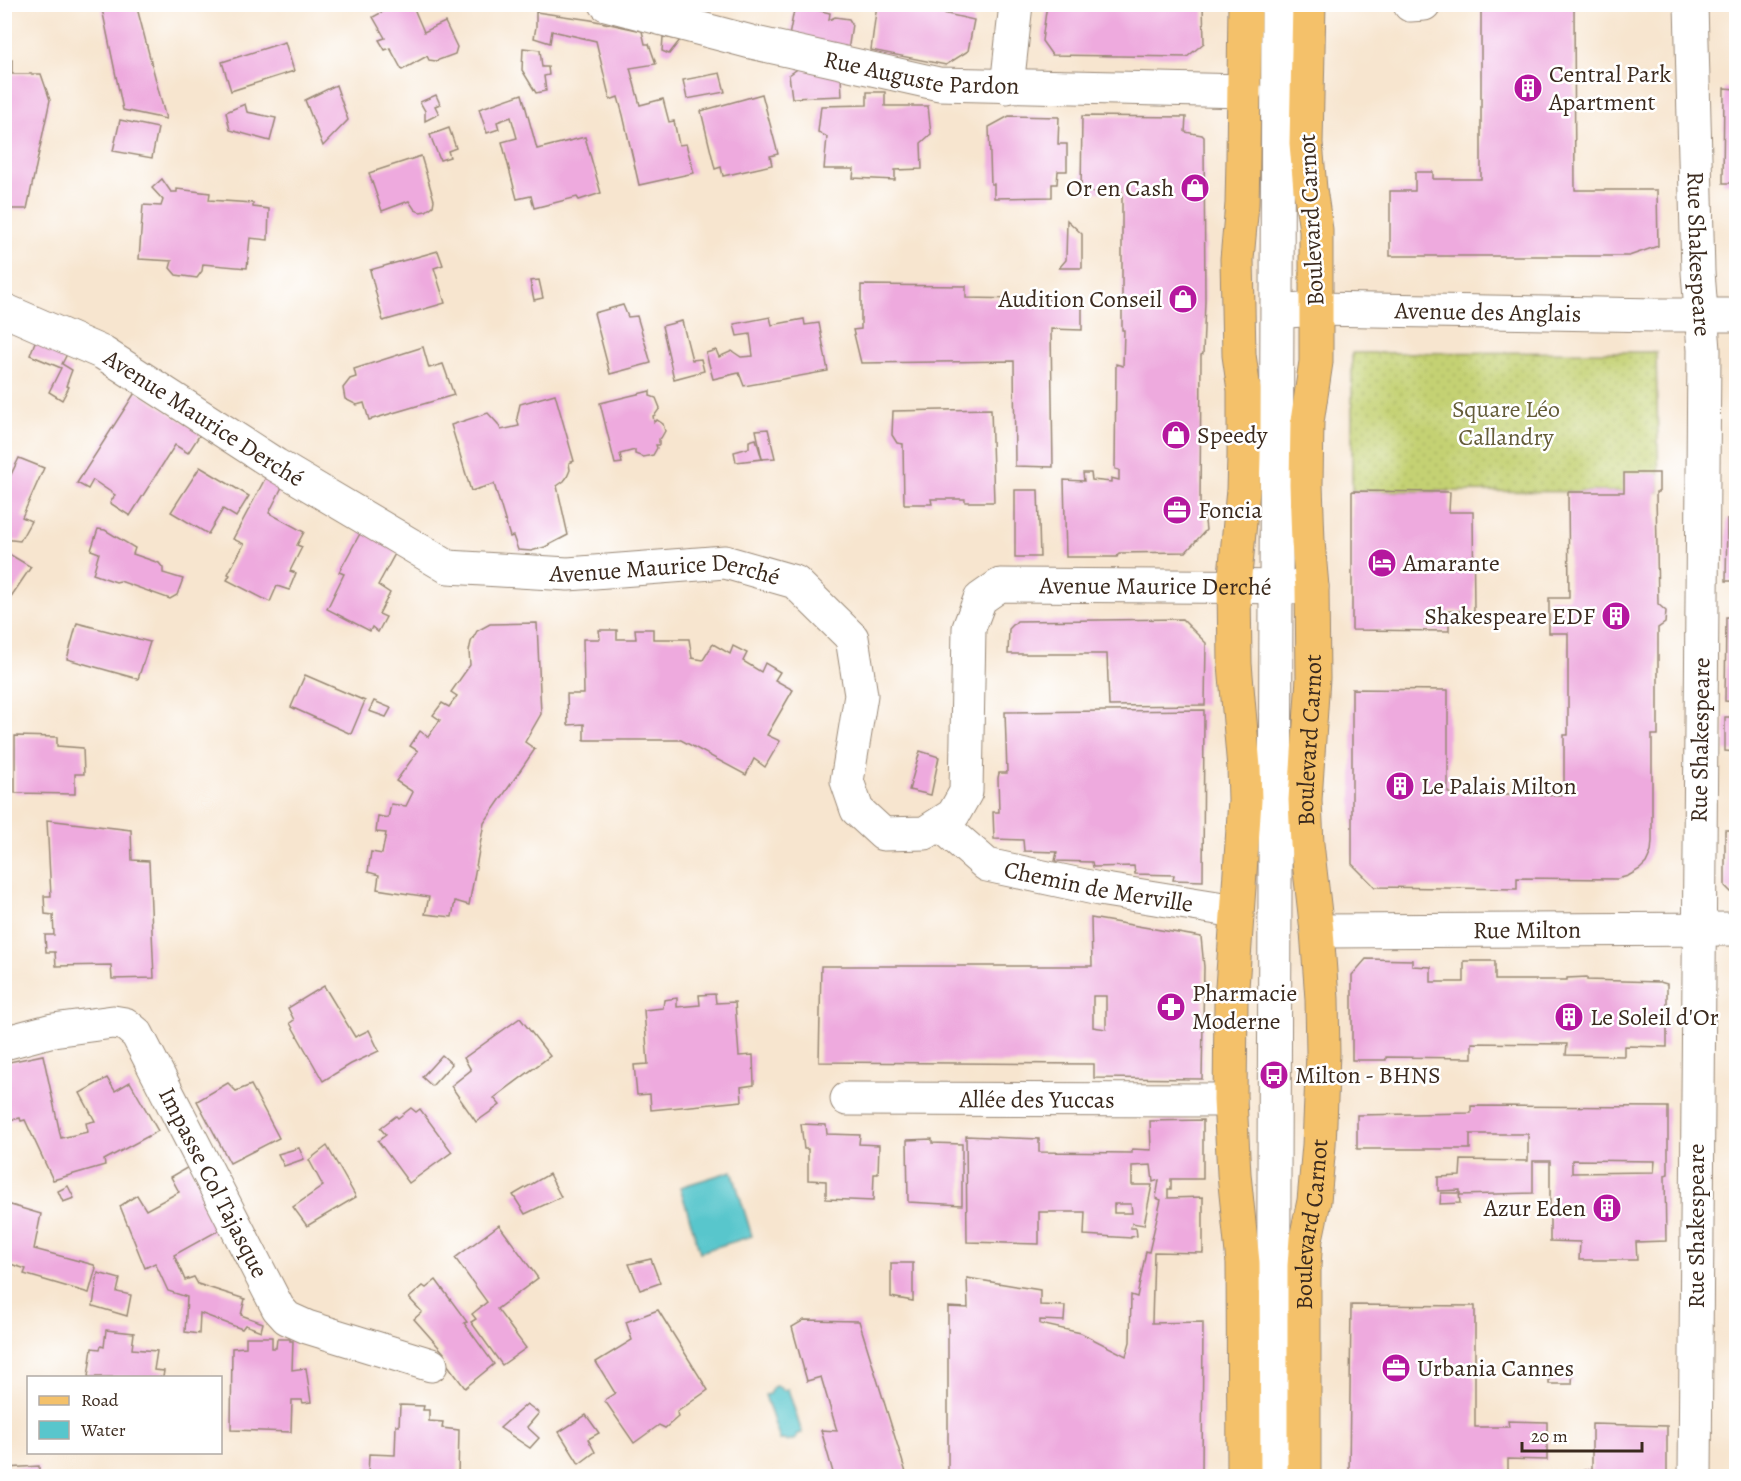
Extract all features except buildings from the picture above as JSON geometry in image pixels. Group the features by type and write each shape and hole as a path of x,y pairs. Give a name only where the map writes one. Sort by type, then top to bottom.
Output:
{"main road":[{"path":"1244,1476 1244,1263 1234,1174 1230,1100 1231,1002 1245,800 1235,664 1234,586 1244,456 1244,390 1239,355 1237,259 1242,204 1245,4"},
{"name":"Boulevard Carnot","path":"1304,1476 1304,1266 1306,1239 1314,1201 1322,1097 1322,999 1305,800 1313,678 1312,587 1308,542 1306,453 1307,422 1316,362 1316,230 1306,143 1309,4"}],"street":[{"name":"Rue Auguste Pardon","path":"606,4 751,42 939,84 1245,91"},
{"path":"1007,87 1016,4"},
{"path":"1273,1476 1278,4"},
{"path":"1410,5 1424,4"},
{"name":"Rue Shakespeare","path":"1691,4 1700,314 1704,350 1695,1476"},
{"name":"Avenue des Anglais","path":"1238,314 1316,309 1737,315"},
{"name":"Avenue Maurice Derché","path":"4,310 103,353 276,465 448,567 568,574 725,562 795,582 852,638 861,695 847,781 857,810 883,834 925,833 953,815 966,792 969,628 980,599 1000,585 1312,587"},
{"name":"Chemin de Merville","path":"940,824 987,865 1099,889 1236,911"},
{"name":"Rue Milton","path":"1317,931 1737,929"},
{"name":"Impasse Col Tajasque","path":"4,1043 53,1030 113,1022 125,1024 137,1034 278,1308 287,1317 307,1327 431,1365"},
{"name":"Allée des Yuccas","path":"847,1099 1230,1100"}],"green space":[{"name":"Square Léo Callandry","path":"1656,352 1659,492 1352,491 1352,353"}],"water":[{"path":"732,1171 752,1236 700,1252 680,1187"},
{"path":"776,1386 782,1390 788,1389 802,1433 797,1434 796,1439 787,1442 780,1440 765,1395"}],"place":[{"name":"Central Park Apartment","path":"1528,88"},
{"name":"Or en Cash","path":"1195,188"},
{"name":"Audition Conseil","path":"1183,299"},
{"name":"Speedy","path":"1176,435"},
{"name":"Foncia","path":"1177,510"},
{"name":"Amarante","path":"1382,563"},
{"name":"Shakespeare EDF","path":"1616,616"},
{"name":"Le Palais Milton","path":"1400,786"},
{"name":"Pharmacie Moderne","path":"1171,1007"},
{"name":"Le Soleil d'Or","path":"1569,1017"},
{"name":"Milton - BHNS","path":"1274,1075"},
{"name":"Azur Eden","path":"1607,1208"},
{"name":"Urbania Cannes","path":"1396,1368"}]}
